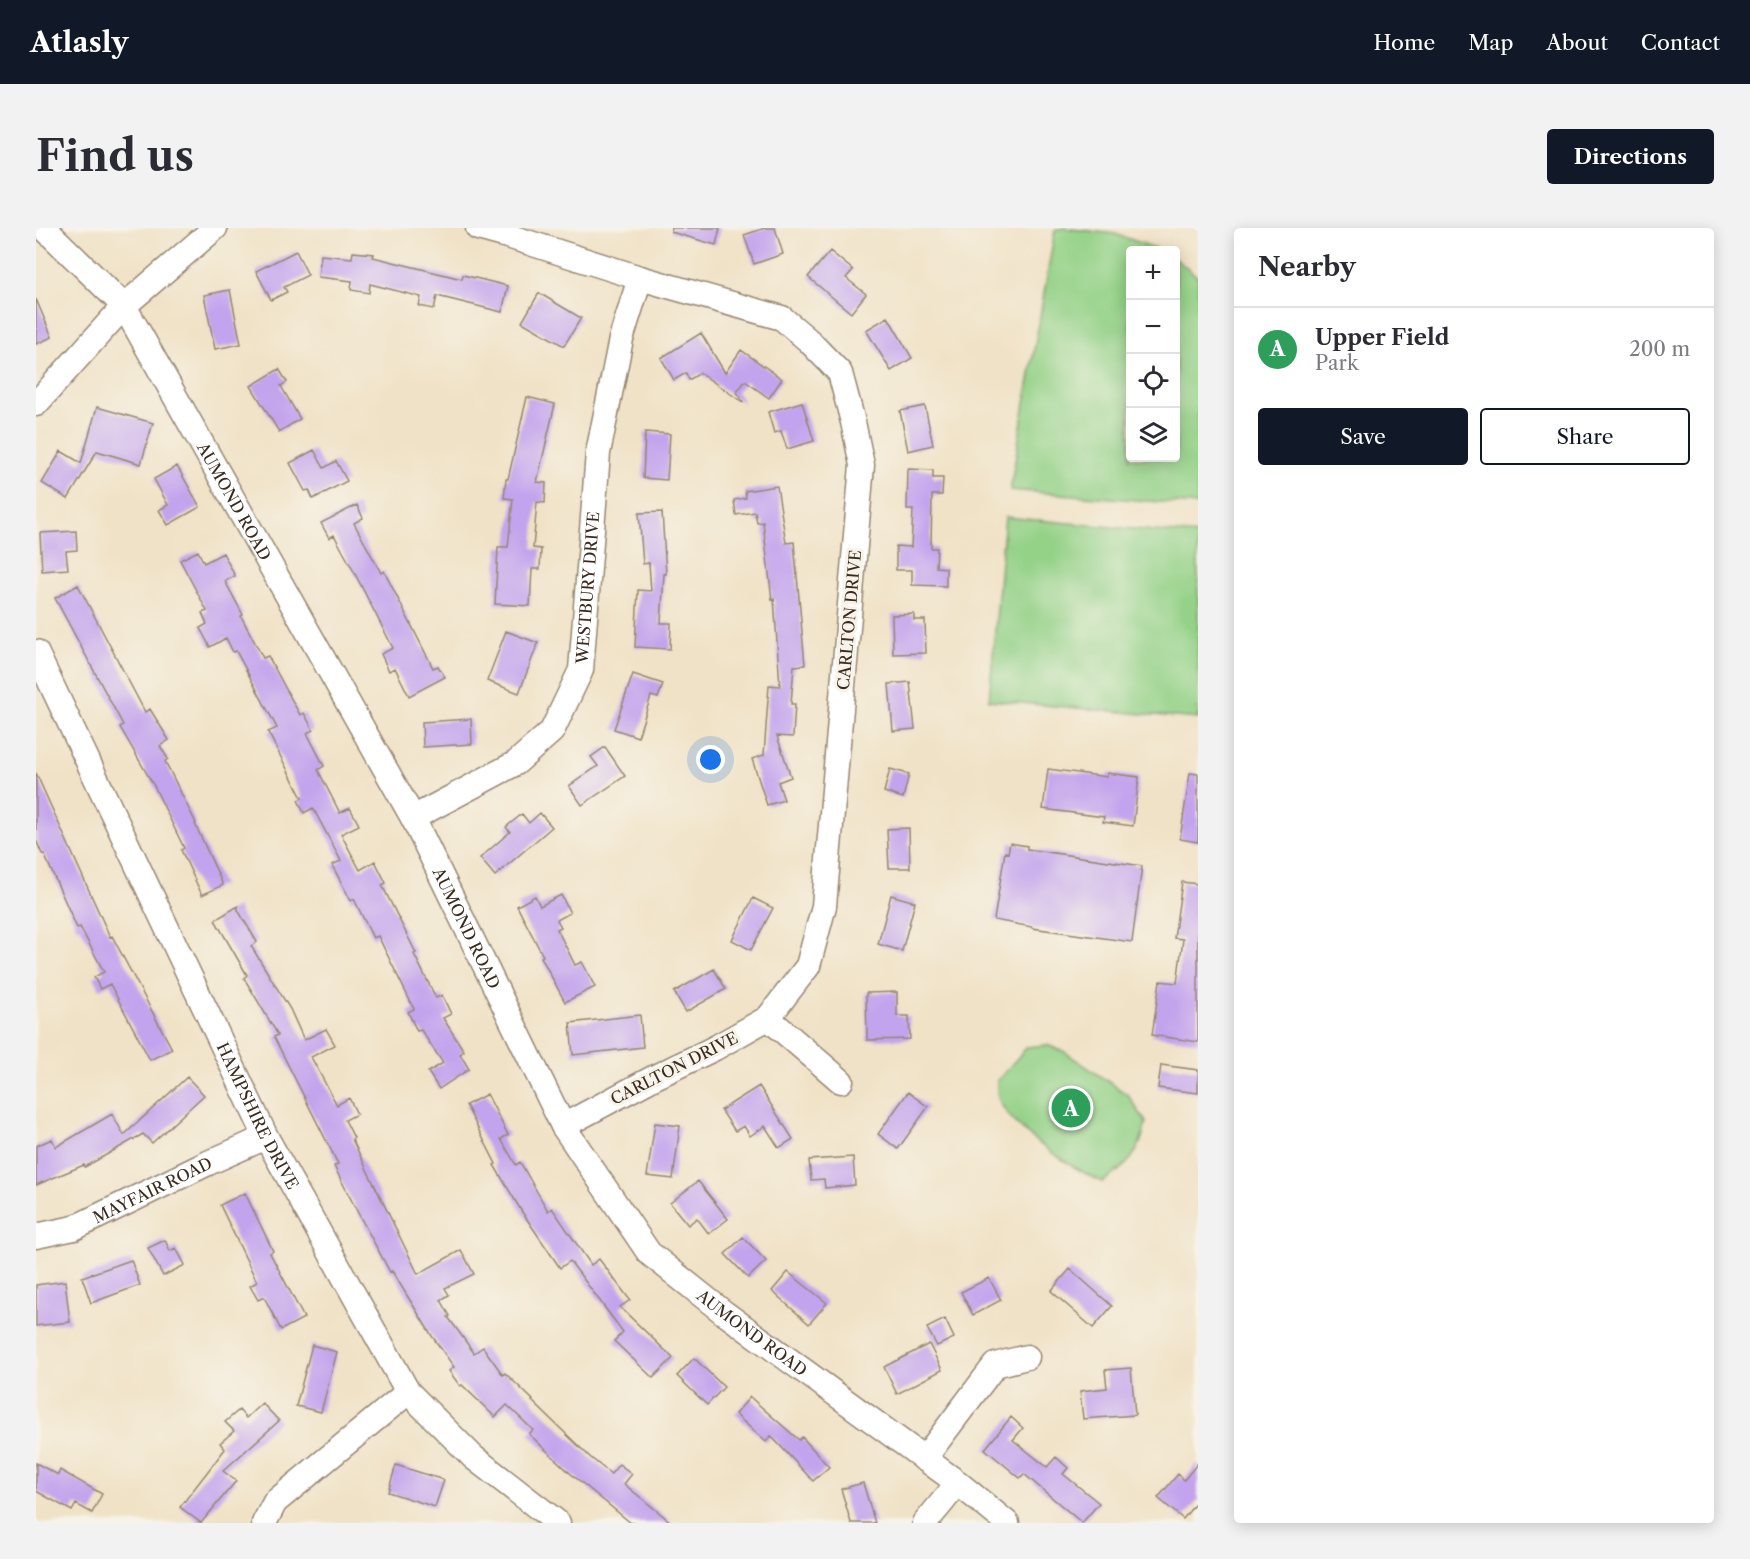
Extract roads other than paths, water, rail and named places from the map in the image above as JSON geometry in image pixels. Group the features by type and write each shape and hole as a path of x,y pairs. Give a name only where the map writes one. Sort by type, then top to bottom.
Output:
{"street":[{"name":"AUMOND ROAD","path":"44,228 124,306 413,818 563,1126 649,1253 723,1311 958,1483 1008,1523"},
{"path":"36,404 124,306 215,228"},
{"name":"CARLTON DRIVE","path":"478,228 640,278 782,318 808,340 840,373 862,465 824,906 808,966 768,1018 715,1048 563,1126"},
{"name":"WESTBURY DRIVE","path":"413,818 516,763 552,731 581,670 598,453 621,339 640,278"},
{"name":"HAMPSHIRE DRIVE","path":"36,652 266,1137 408,1392 473,1457 558,1523"},
{"path":"768,1018 842,1081"},
{"name":"MAYFAIR ROAD","path":"36,1236 74,1228 266,1137"},
{"path":"924,1459 995,1365 1027,1357"},
{"path":"264,1523 275,1502 408,1392"},
{"path":"925,1523 958,1483"}],"place":[{"name":"Upper Field","path":"1071,1108"}]}
